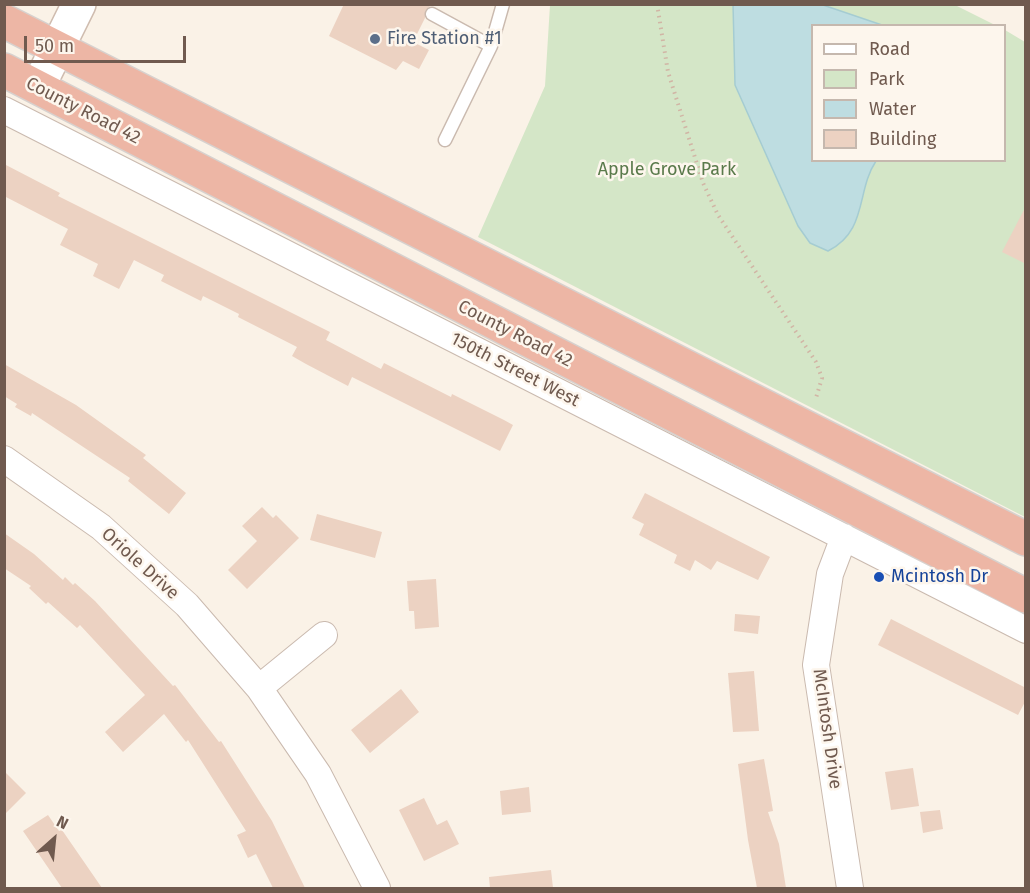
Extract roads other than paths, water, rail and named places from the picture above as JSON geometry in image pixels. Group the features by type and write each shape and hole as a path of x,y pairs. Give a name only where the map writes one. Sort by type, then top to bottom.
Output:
{"highway":[{"path":"4,21 1026,539"},
{"name":"County Road 42","path":"4,70 1026,597"}],"street":[{"path":"38,87 79,4"},
{"name":"150th Street West","path":"4,110 1026,630"},
{"name":"Oriole Drive","path":"4,459 101,528 187,605 259,688 318,774 377,888"},
{"name":"McIntosh Drive","path":"844,537 830,574 816,665 850,888"},
{"path":"259,688 324,635"}],"lane":[{"path":"445,141 491,46 503,4"},
{"path":"432,14 491,46"}],"water":[{"path":"733,4 823,5 879,24 811,24 811,162 876,162 850,233 841,243 828,251 810,243 798,226 735,85"}],"place":[{"name":"Fire Station #1","path":"375,39"},
{"name":"Mcintosh Dr","path":"879,577"}],"park label":[{"name":"Apple Grove Park","path":"667,170"}]}
